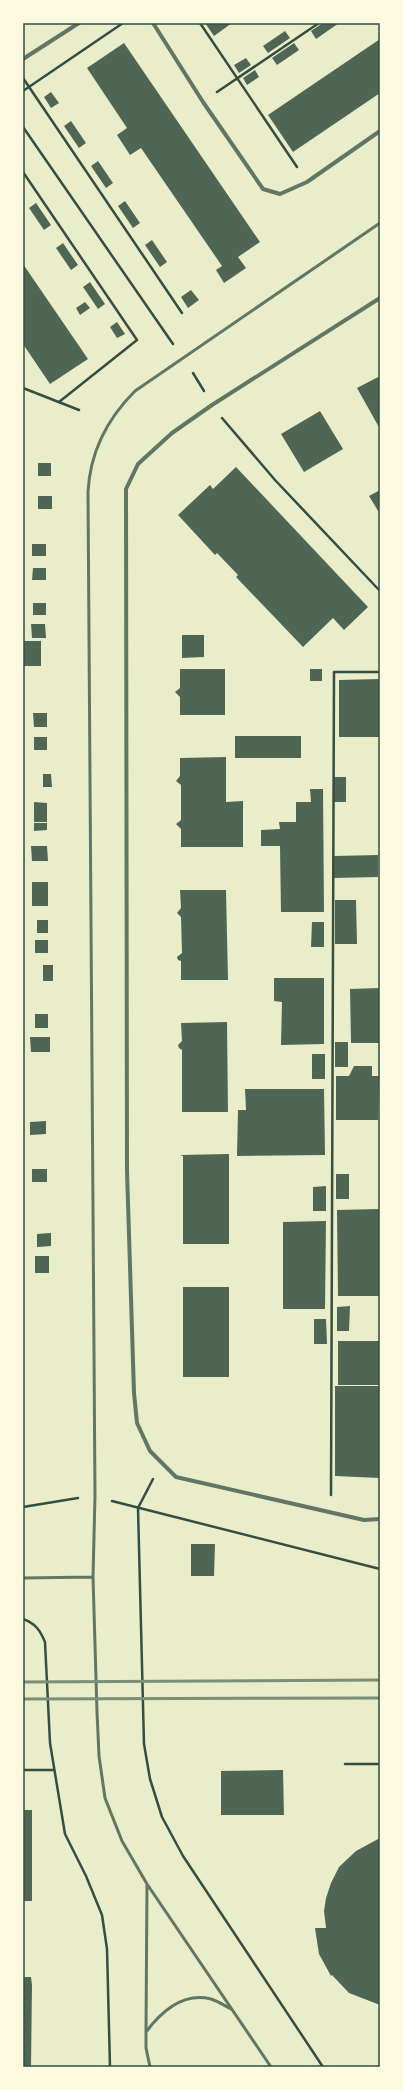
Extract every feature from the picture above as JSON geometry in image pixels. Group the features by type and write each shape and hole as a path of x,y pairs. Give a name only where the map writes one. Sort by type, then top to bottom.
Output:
{"street":[{"path":"23,58 79,23"},
{"path":"153,23 203,102 263,189 280,194 307,182 380,131"},
{"path":"380,298 172,432 138,464 126,489 128,1171 134,1393 137,1423 150,1451 176,1477 364,1520 380,1519"}],"lane":[{"path":"271,2067 147,1884 122,1841 105,1798 99,1756 93,1577 95,1488 88,499 92,463 101,436 119,408 135,391 380,224"},
{"path":"23,1578 93,1577"},
{"path":"147,1884 146,2048 150,2067"},
{"path":"146,2032 158,2016 173,2005 192,1998 212,1999 232,2010"}],"path":[{"path":"23,91 123,23"},
{"path":"200,23 307,182"},
{"path":"203,102 319,23"},
{"path":"23,78 182,313"},
{"path":"23,172 137,340 59,402"},
{"path":"23,388 79,410"},
{"path":"331,1512 334,672 380,672"},
{"path":"163,1464 157,1470 138,1508 144,1744 150,1779 162,1817 183,1856 323,2067"},
{"path":"138,1508 380,1569"},
{"path":"23,1619 31,1621 40,1631 45,1642 53,1770 65,1834 86,1876 102,1916 107,1949 110,2067"},
{"path":"345,1764 380,1764"},
{"path":"23,1770 53,1770"}],"building":[{"path":"205,23 232,23 214,36"},
{"path":"323,23 339,23 316,39 311,31"},
{"path":"285,31 290,38 268,53 263,46"},
{"path":"380,39 380,93 293,152 268,115"},
{"path":"124,43 260,242 238,257 246,268 224,283 216,270 222,266 141,148 130,155 117,135 127,128 87,68"},
{"path":"294,43 299,50 277,65 272,58"},
{"path":"246,58 251,65 239,73 234,65"},
{"path":"255,70 259,77 247,85 243,78"},
{"path":"51,92 59,103 51,108 44,97"},
{"path":"71,121 86,143 79,148 64,126"},
{"path":"98,161 113,183 106,188 91,166"},
{"path":"125,201 140,223 133,228 118,206"},
{"path":"36,203 51,225 44,230 29,208"},
{"path":"152,240 167,262 160,267 145,245"},
{"path":"63,243 78,265 71,270 56,248"},
{"path":"23,264 88,359 50,384 23,344"},
{"path":"90,282 105,304 98,309 83,287"},
{"path":"191,290 199,300 188,308 181,297"},
{"path":"85,302 90,308 80,315 76,308"},
{"path":"117,322 125,334 117,338 110,327"},
{"path":"380,376 380,429 357,388"},
{"path":"320,411 343,449 304,472 281,434"},
{"path":"38,463 51,463 51,476 38,476"},
{"path":"236,467 368,607 344,630 333,618 303,647 236,577 238,575 217,553 215,555 178,515 210,485 213,489"},
{"path":"380,490 380,514 369,496"},
{"path":"38,496 52,496 52,509 38,509"},
{"path":"32,544 46,544 46,556 32,556"},
{"path":"33,568 46,568 46,580 32,580"},
{"path":"33,603 46,603 46,615 33,615"},
{"path":"31,624 45,624 46,638 32,638"},
{"path":"182,635 204,635 204,657 182,658"},
{"path":"23,641 41,641 41,666 24,666"},
{"path":"180,669 225,669 225,715 180,715 180,697 175,692 180,688"},
{"path":"310,669 322,669 322,681 310,681"},
{"path":"380,679 380,737 339,737 339,680"},
{"path":"33,713 47,713 47,727 34,727"},
{"path":"235,736 301,736 301,758 235,758"},
{"path":"34,737 47,737 47,750 34,750"},
{"path":"226,757 226,802 243,801 243,847 181,847 181,829 176,824 181,820 181,785 176,781 180,776 180,758"},
{"path":"43,774 51,774 52,787 43,787"},
{"path":"334,777 346,777 346,802 334,802"},
{"path":"310,789 323,789 324,912 281,912 280,846 261,846 261,830 280,829 279,822 296,822 296,802 311,802"},
{"path":"34,802 47,803 47,822 34,822"},
{"path":"34,823 47,823 47,830 34,831"},
{"path":"31,846 47,846 48,861 32,861"},
{"path":"378,855 378,877 334,878 334,856"},
{"path":"32,882 48,882 48,906 32,906"},
{"path":"180,890 226,890 228,980 181,980 181,961 178,960 177,957 182,953 181,917 177,913 181,908"},
{"path":"335,900 356,900 357,944 335,944"},
{"path":"37,920 48,920 48,933 37,933"},
{"path":"312,922 324,922 324,947 311,947"},
{"path":"35,940 48,940 48,953 35,953"},
{"path":"43,965 53,965 53,981 43,981"},
{"path":"274,978 324,978 324,1044 281,1045 282,1002 274,1001"},
{"path":"380,988 380,1043 351,1043 350,989"},
{"path":"35,1014 48,1014 48,1028 35,1028"},
{"path":"227,1022 228,1112 182,1112 182,1050 178,1045 182,1041 181,1023"},
{"path":"30,1037 50,1037 50,1052 31,1052"},
{"path":"335,1042 348,1042 348,1067 335,1067"},
{"path":"312,1054 325,1054 325,1079 312,1079"},
{"path":"354,1066 372,1066 372,1076 379,1076 378,1120 336,1120 336,1076 349,1076"},
{"path":"245,1089 324,1089 325,1155 237,1156 238,1110 246,1110"},
{"path":"46,1121 46,1134 30,1135 30,1122"},
{"path":"229,1154 229,1244 183,1244 183,1156 180,1155"},
{"path":"32,1169 47,1169 47,1182 32,1182"},
{"path":"336,1174 349,1174 349,1199 336,1199"},
{"path":"326,1186 326,1211 313,1211 313,1187"},
{"path":"380,1209 380,1296 338,1296 337,1210"},
{"path":"326,1221 325,1309 283,1309 283,1222"},
{"path":"51,1233 51,1246 37,1247 37,1234"},
{"path":"35,1256 49,1256 49,1273 35,1273"},
{"path":"183,1287 229,1287 229,1377 183,1377"},
{"path":"350,1306 349,1331 337,1331 337,1307"},
{"path":"314,1319 326,1319 327,1344 314,1344"},
{"path":"338,1341 380,1341 380,1385 338,1385"},
{"path":"335,1386 380,1386 380,1478 335,1476"},
{"path":"191,1544 215,1544 214,1576 191,1576"},
{"path":"283,1770 284,1815 221,1815 221,1771"},
{"path":"23,1810 32,1810 32,1901 23,1901"},
{"path":"380,1838 380,2005 349,1993 332,1975 331,1976 319,1954 315,1928 326,1928 324,1911 326,1898 339,1867 356,1851"},
{"path":"23,1977 31,1977 32,1985 31,2067 23,2067"}],"railway":[{"path":"23,1682 380,1680"},
{"path":"23,1699 380,1698"}]}
